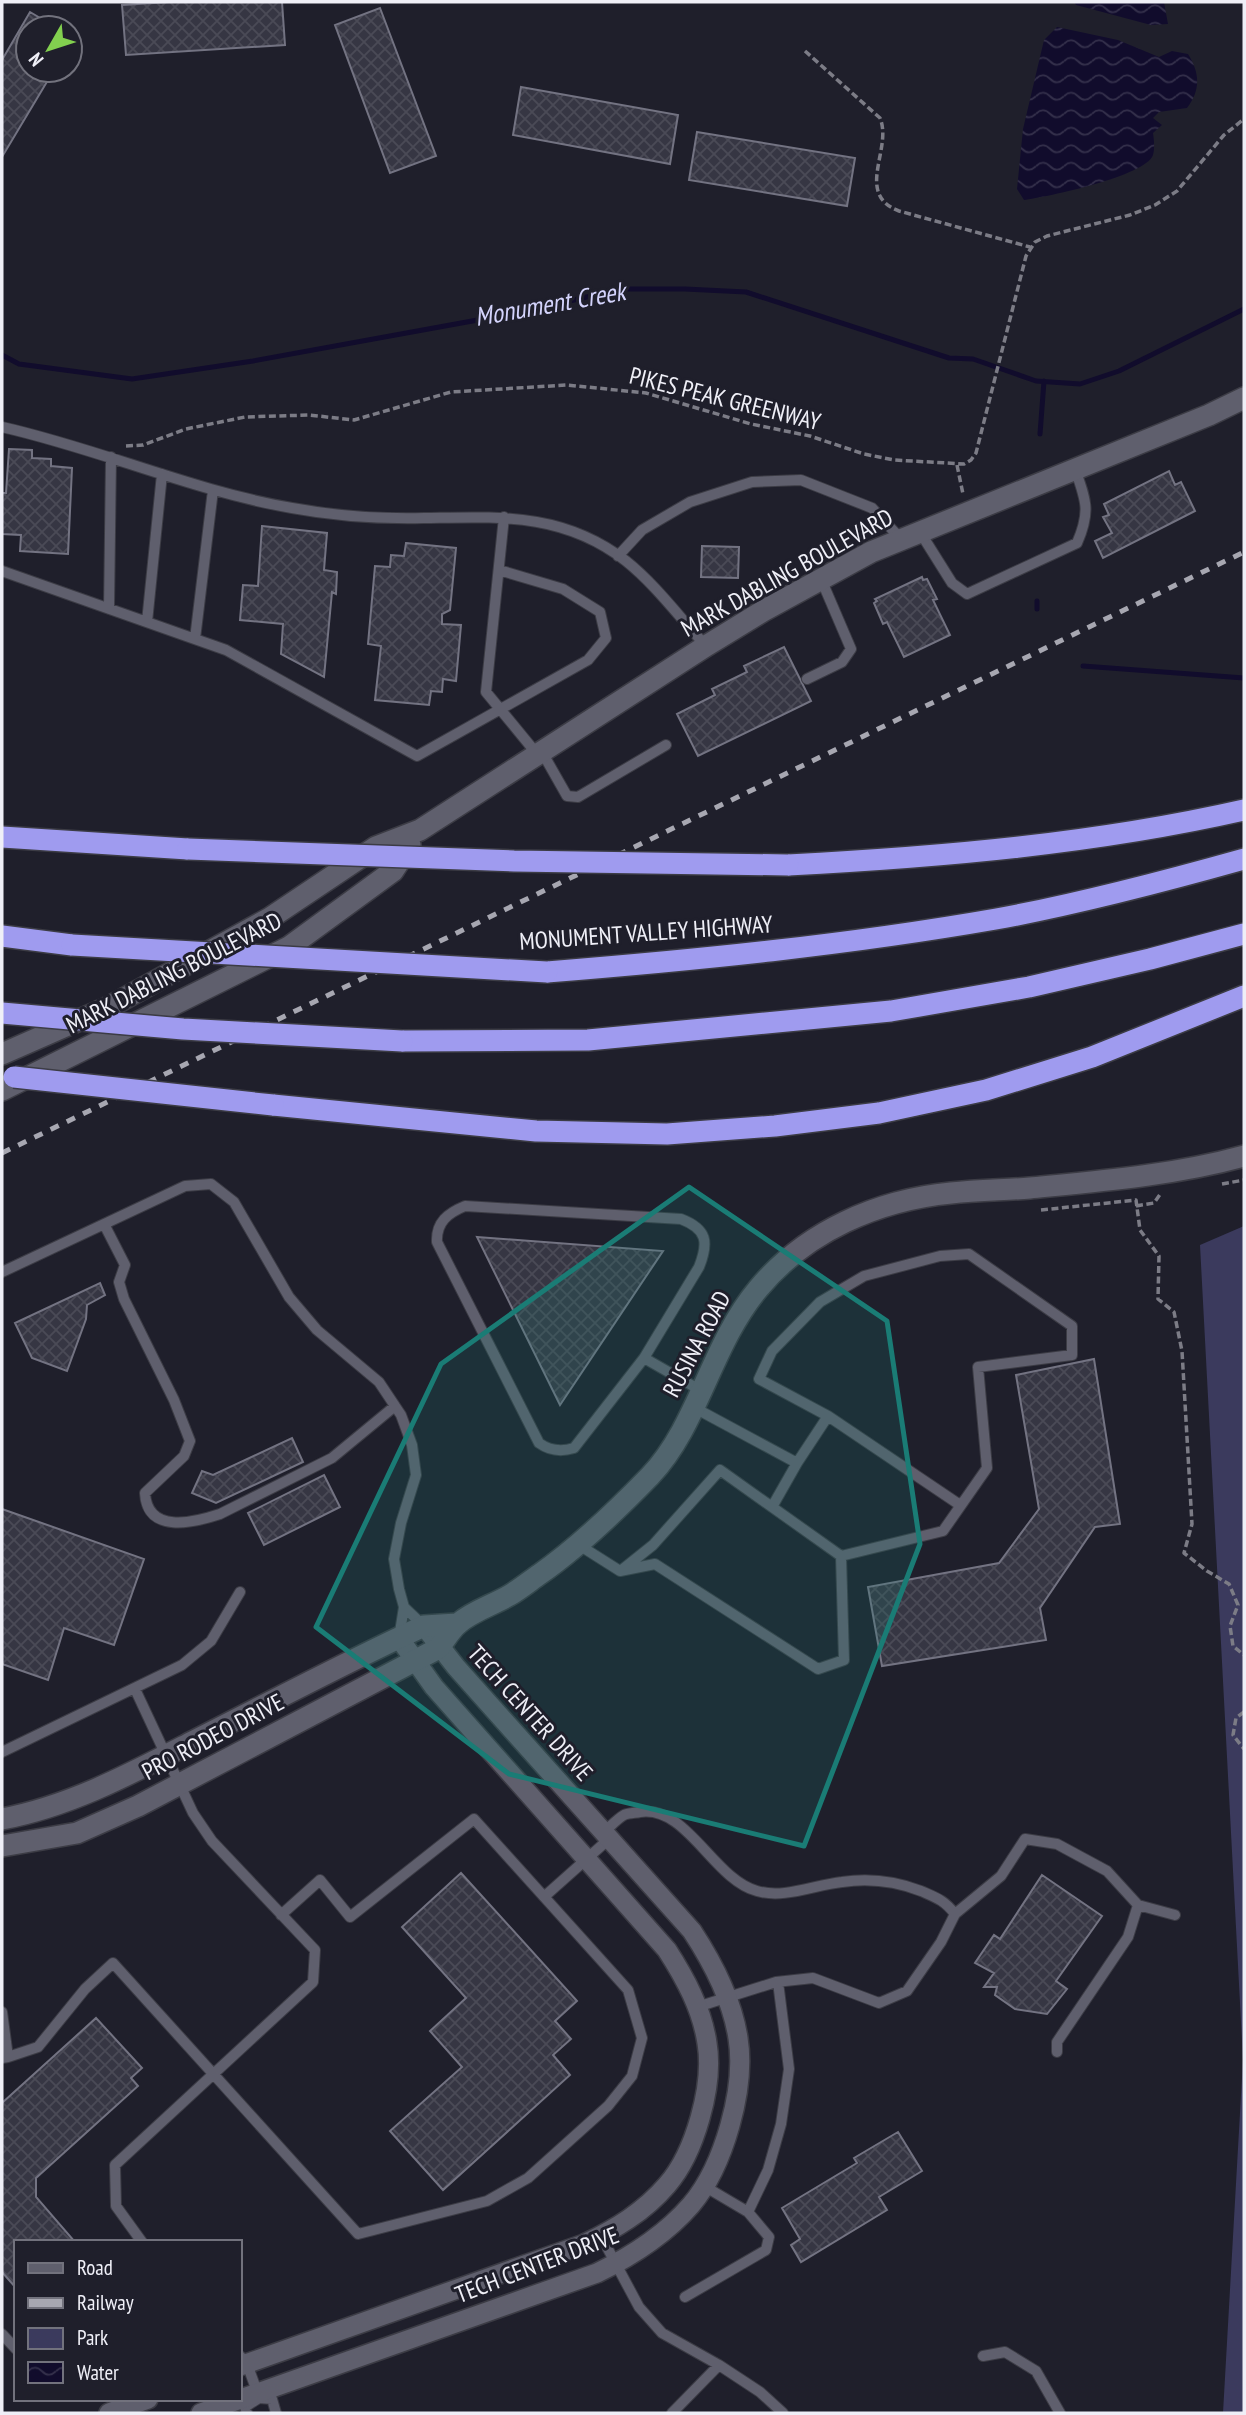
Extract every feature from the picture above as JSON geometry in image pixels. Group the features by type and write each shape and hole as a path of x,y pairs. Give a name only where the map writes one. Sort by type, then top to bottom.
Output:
{"highway":[{"path":"2,837 188,849 514,861 788,865 891,860 1055,844 1180,824 1244,810"},
{"name":"MONUMENT VALLEY HIGHWAY","path":"2,936 72,945 547,972 695,960 832,944 997,918 1166,881 1244,859"},
{"path":"2,1013 183,1029 402,1041 588,1040 891,1011 1029,987 1244,934"},
{"path":"2,1076 536,1131 667,1134 775,1126 878,1113 986,1090 1092,1058 1244,996"}],"street":[{"name":"MARK DABLING BOULEVARD","path":"2,1054 108,1007 270,918 376,847 420,830 706,646 821,579 910,535 1209,415 1244,398"},
{"name":"MARK DABLING BOULEVARD","path":"2,1090 289,947 393,871 420,830"},
{"name":"RUSINA ROAD","path":"439,1648 457,1624 509,1595 579,1545 653,1473 676,1442 734,1323 757,1289 781,1264 812,1240 875,1208 913,1198 1071,1184 1185,1169 1244,1156"},
{"name":"RUSINA ROAD","path":"424,1626 457,1624"},
{"name":"PRO RODEO DRIVE","path":"2,1819 75,1799 424,1626"},
{"name":"TECH CENTER DRIVE","path":"242,2401 597,2273 631,2256 658,2236 692,2204 713,2170 732,2122 739,2078 738,2039 726,1997 711,1961 691,1931 439,1648 424,1626"},
{"name":"TECH CENTER DRIVE","path":"242,2362 601,2236 623,2224 668,2184 685,2156 702,2113 708,2076 707,2043 697,2007 684,1976 667,1950 435,1687 399,1638"},
{"name":"PRO RODEO DRIVE","path":"2,1846 77,1833 138,1806 439,1648"},
{"path":"109,2413 142,2401"},
{"name":"TECH CENTER DRIVE","path":"201,2413 241,2401"}],"lane":[{"path":"2,427 47,437 213,490 291,508 377,518 504,517 534,520 563,528 594,541 618,556 643,577 706,646"},
{"path":"109,609 111,457"},
{"path":"618,556 642,530 690,502 752,482 801,480 872,508 910,535 952,583 967,594 1076,543 1084,527 1087,501 1075,469"},
{"path":"147,622 162,474"},
{"path":"195,639 213,490"},
{"path":"504,517 486,692 540,753 568,796 578,797 666,745"},
{"path":"2,571 226,650 417,756 588,660 606,638 600,612 564,589 499,569"},
{"path":"807,679 842,663 851,649 821,579"},
{"path":"2,1272 186,1186 211,1184 233,1202 289,1297 317,1330 379,1382 401,1415 412,1445 416,1475 401,1523 394,1559 404,1607 399,1638"},
{"path":"465,1206 681,1219 694,1224 701,1231 705,1253 644,1358 574,1448 565,1451 546,1448 538,1443 437,1242 436,1234 441,1222 450,1212 465,1206"},
{"path":"104,1224 125,1265 119,1282 124,1299 174,1400 190,1441 184,1456 145,1493 145,1505 153,1515 176,1524 220,1514 332,1458 395,1406"},
{"path":"620,1571 653,1545 720,1470 841,1556 943,1531 987,1468 978,1367 1072,1355 1072,1326 969,1254 940,1256 863,1276 820,1301 772,1352 759,1379 828,1416 960,1505"},
{"path":"644,1358 696,1399 797,1464"},
{"path":"772,1507 828,1416"},
{"path":"579,1545 620,1571 655,1564 818,1668 844,1660 841,1556"},
{"path":"2,1752 182,1665 211,1641 240,1592"},
{"path":"404,1607 424,1626"},
{"path":"135,1689 193,1813 212,1841 316,1950 313,1982 115,2165 116,2206 141,2240"},
{"path":"545,1896 587,1859 625,1814 646,1811 668,1817 692,1836 714,1863 739,1883 757,1891 777,1893 842,1882 893,1881 946,1902 955,1914"},
{"path":"2,2012 5,2057 38,2046 85,1989 113,1963 358,2234 487,2201 528,2178 608,2106 632,2076 642,2038 628,1990 474,1819 350,1917 320,1880 281,1915"},
{"path":"697,2007 778,1982 813,1978 879,2003 908,1991 941,1942 955,1914 1001,1876 1025,1839 1057,1844 1107,1871 1138,1905 1175,1915"},
{"path":"1057,2052 1057,2042 1128,1937 1138,1905"},
{"path":"748,2212 768,2170 778,2135 789,2069 778,1982"},
{"path":"685,2297 766,2250 769,2237 748,2212 703,2185"},
{"path":"601,2236 639,2307 662,2333 760,2392 783,2413"},
{"path":"2,2334 14,2347"},
{"path":"984,2356 1006,2352 1036,2371 1060,2413"},
{"path":"242,2362 258,2396"},
{"path":"672,2413 719,2365"},
{"path":"247,2413 245,2407 258,2396"},
{"path":"258,2396 272,2399 276,2413"}],"path":[{"path":"805,51 880,118 883,129 877,187 881,200 899,211 1030,247"},
{"path":"964,500 957,465 968,463 976,453 1030,247 1047,236 1130,215 1155,205 1177,191 1219,141 1244,119"},
{"name":"PIKES PEAK GREENWAY","path":"120,446 142,445 186,429 244,417 309,415 354,420 451,392 567,385 646,393 751,424 810,436 864,454 894,460 957,465"},
{"path":"1136,1206 1154,1203 1161,1193"},
{"path":"1041,1210 1136,1200 1140,1230 1159,1256 1158,1299 1174,1312 1182,1352 1192,1524 1184,1553 1229,1584 1238,1605 1230,1626 1233,1646 1244,1655"},
{"path":"1244,1712 1236,1718 1233,1735 1244,1749"}],"highlighted area":[{"path":"689,1187 887,1321 920,1544 804,1846 509,1774 316,1627 441,1364"}],"green space":[{"path":"1244,1226 1244,2413 1223,2413 1243,2060 1200,1245"}],"water":[{"path":"1074,2 1164,2 1168,24 1151,25 1076,5"},
{"path":"1057,27 1118,40 1159,57 1172,51 1188,54 1197,75 1197,88 1187,108 1159,112 1153,118 1162,125 1153,133 1154,153 1146,163 1115,178 1024,200 1017,189 1023,129 1044,40"}],"building":[{"path":"282,2 285,45 126,55 122,5"},
{"path":"380,8 436,156 390,173 335,25"},
{"path":"14,39 14,84 46,84 2,157 2,60"},
{"path":"521,87 678,115 670,164 513,135"},
{"path":"697,132 855,158 847,206 689,180"},
{"path":"9,449 32,450 32,458 51,459 51,466 72,468 68,554 20,551 21,535 2,534 2,493 6,493"},
{"path":"1169,471 1175,485 1181,482 1195,511 1103,558 1095,541 1112,533 1103,517 1109,515 1104,504"},
{"path":"262,526 327,533 324,570 337,572 336,594 332,592 324,677 281,654 283,624 240,620 243,585 258,586"},
{"path":"406,543 456,548 450,610 442,614 442,624 461,625 456,681 443,679 442,692 431,691 429,705 375,700 381,646 368,644 375,566 390,567 391,555 404,556"},
{"path":"702,546 739,547 738,578 701,577"},
{"path":"922,577 923,580 927,579 937,599 933,600 950,635 904,657 887,622 883,624 874,603 877,601 875,599"},
{"path":"784,647 811,701 698,756 677,714 715,695 712,689 747,672 744,666"},
{"path":"477,1237 663,1251 560,1405"},
{"path":"100,1283 105,1295 87,1305 86,1319 67,1371 32,1358 15,1323"},
{"path":"1094,1359 1120,1524 1095,1527 1040,1608 1046,1640 882,1666 868,1587 999,1563 1039,1509 1016,1375"},
{"path":"292,1438 303,1462 216,1503 192,1493 202,1471 213,1475"},
{"path":"324,1475 340,1507 264,1545 248,1513"},
{"path":"2,1509 144,1559 114,1645 64,1628 48,1680 2,1664"},
{"path":"461,1873 577,2001 555,2021 571,2039 553,2055 570,2075 443,2190 390,2131 462,2067 430,2031 466,1998 402,1927"},
{"path":"1042,1875 1102,1916 1056,1981 1067,1989 1047,2014 1015,2009 995,1995 997,1987 984,1987 994,1973 975,1963 994,1935 1000,1939"},
{"path":"96,2018 142,2068 131,2078 138,2086 36,2178 36,2197 73,2240 14,2240 14,2286 2,2272 2,2103"},
{"path":"898,2132 922,2171 879,2197 887,2210 801,2262 791,2245 800,2239 782,2208 857,2163 854,2158"}],"waterway":[{"name":"Monument Creek","path":"2,355 19,364 132,379 253,361 527,311 621,289 685,289 746,292 949,358 973,359 1036,381 1080,384 1119,371 1244,309"},
{"path":"1040,434 1044,381"},
{"path":"1037,601 1037,609"},
{"path":"1083,666 1244,678"}],"railway":[{"path":"2,1153 1244,552"}]}
